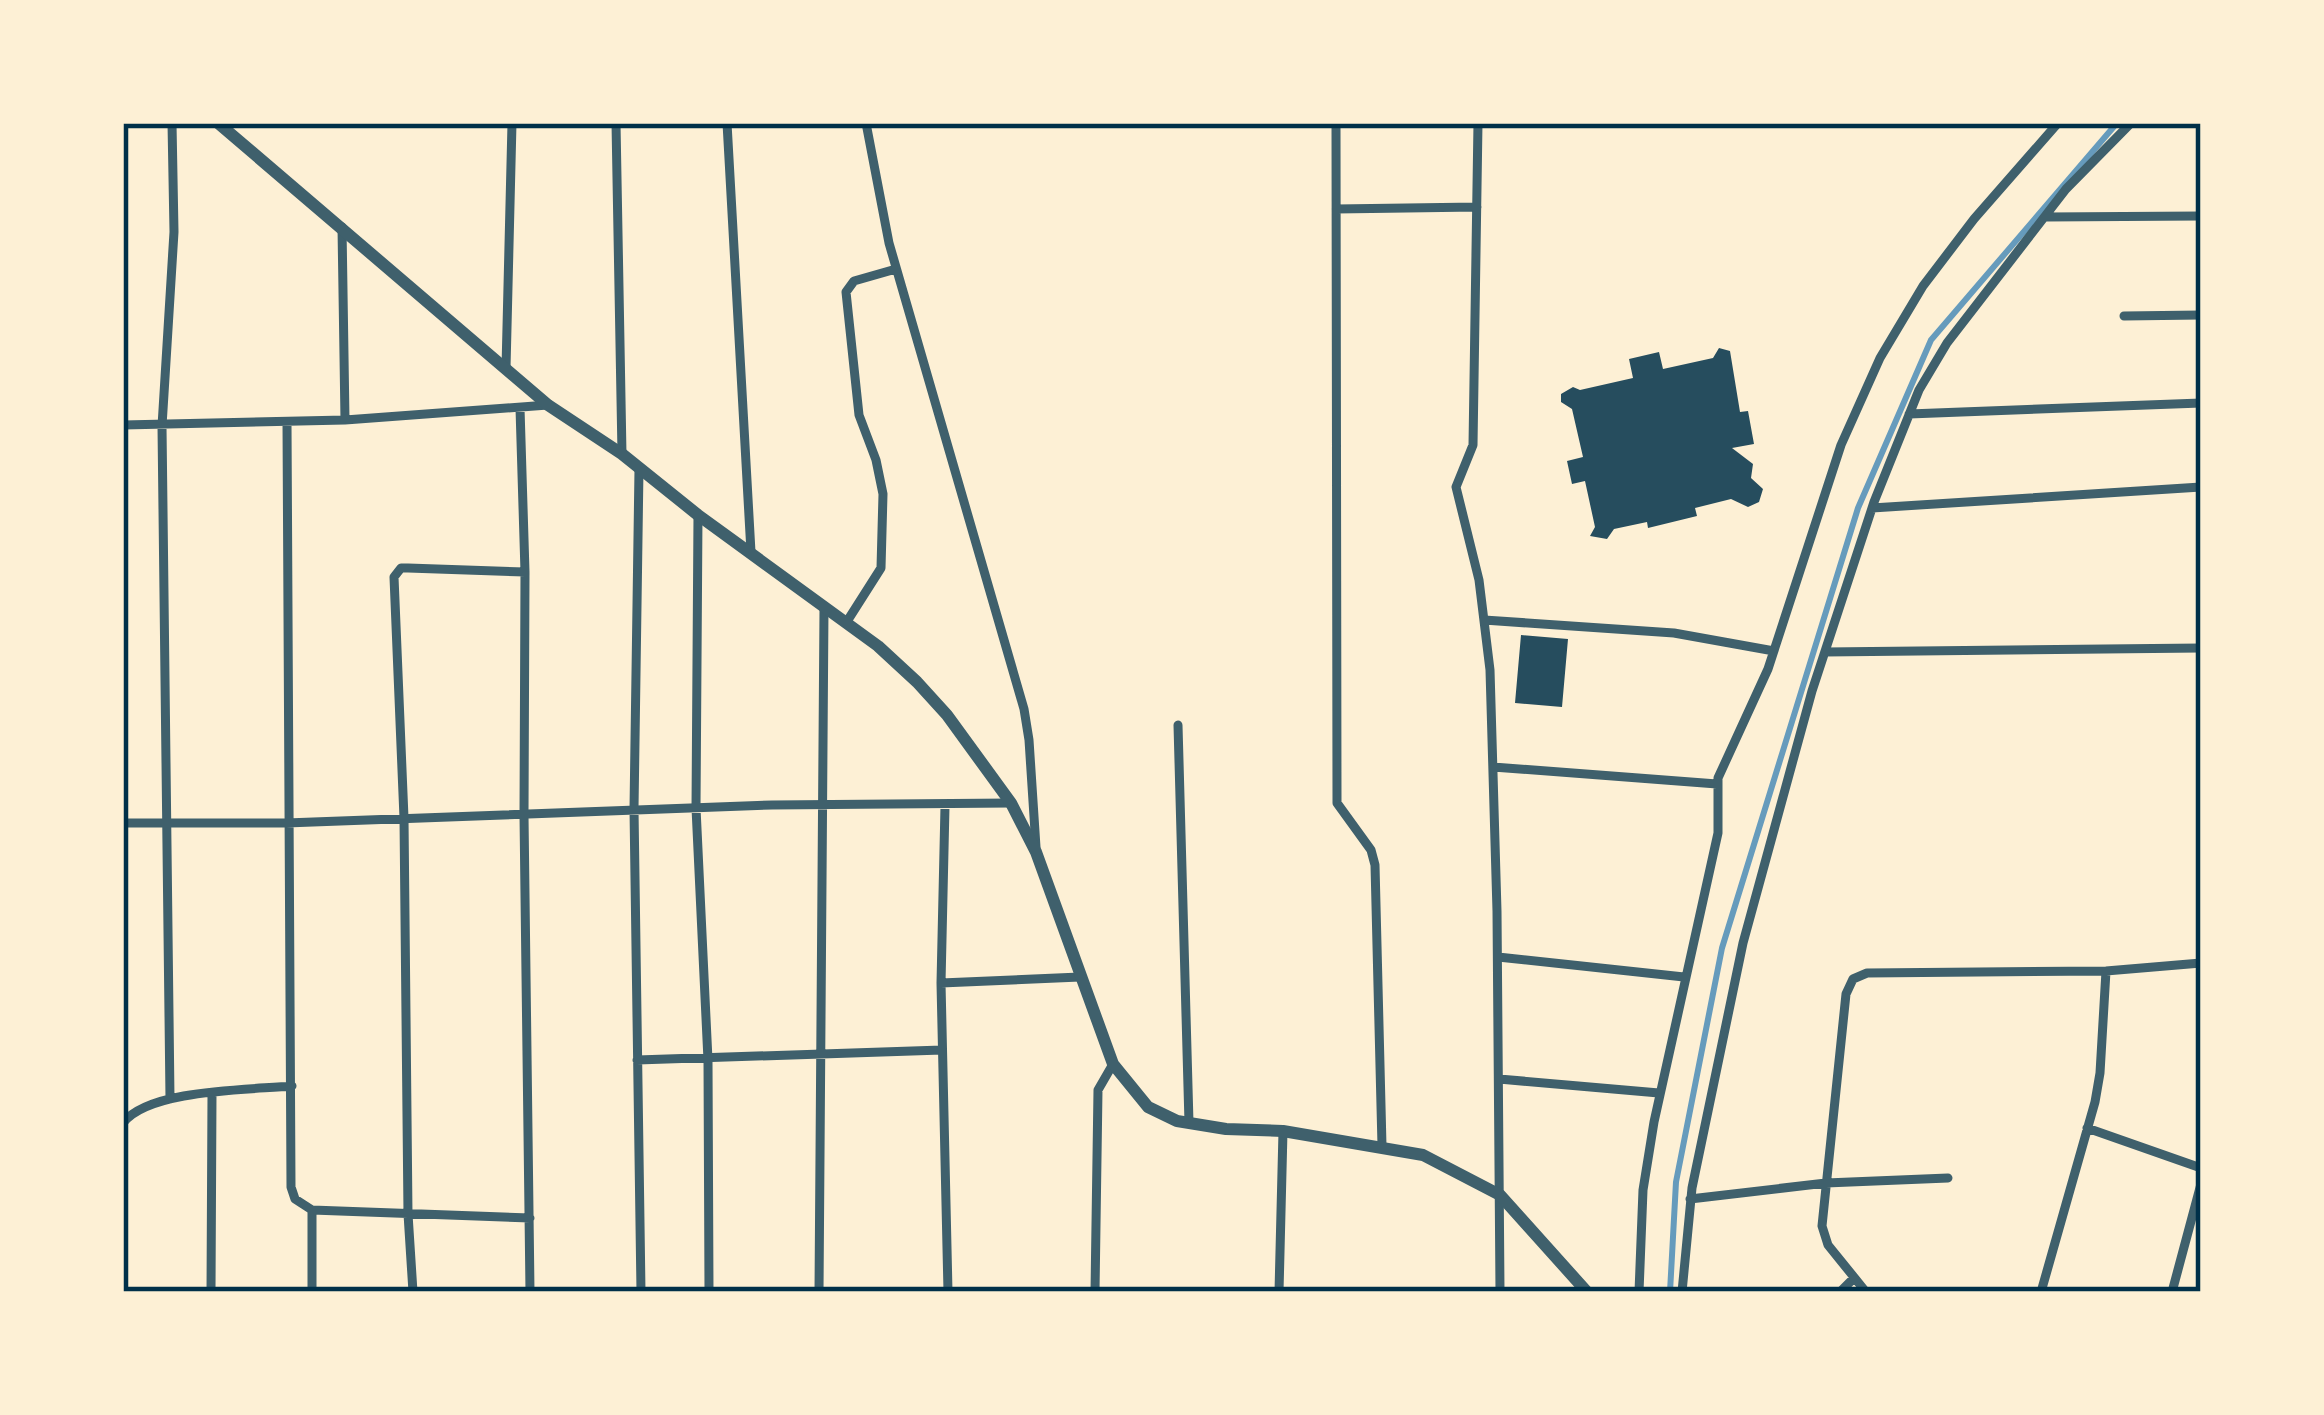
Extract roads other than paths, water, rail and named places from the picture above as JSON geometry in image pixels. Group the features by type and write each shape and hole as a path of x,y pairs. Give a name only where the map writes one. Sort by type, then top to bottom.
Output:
{"street":[{"path":"170,1099 162,426 174,232 172,123"},
{"path":"218,123 548,405 622,454 897,662 947,715 1011,803 1036,852 1113,1064 1148,1107 1189,1123 1282,1131 1423,1155 1500,1195 1587,1292"},
{"path":"506,368 512,123"},
{"path":"616,123 622,454"},
{"path":"727,123 751,552"},
{"path":"866,123 896,269 1024,709 1036,852"},
{"path":"1336,123 1337,803 1375,865 1382,1146"},
{"path":"1478,123 1473,445 1456,487 1490,670 1498,957 1499,1292"},
{"path":"1639,1292 1643,1190 1659,1093 1718,832 1717,784 1774,651 1841,445 1880,358 1923,286 2058,123"},
{"path":"1682,1292 1690,1199 1743,943 1781,798 1872,508 1909,413 1947,343 2066,190 2131,123"},
{"path":"1336,209 1477,207"},
{"path":"2046,217 2201,216"},
{"path":"342,227 345,420"},
{"path":"846,623 880,568 883,494 859,415 846,292 854,281 896,269"},
{"path":"2124,316 2201,315"},
{"path":"1909,413 2201,403"},
{"path":"123,425 345,420 548,405"},
{"path":"520,408 530,1292"},
{"path":"287,422 291,1187 295,1199 312,1210 530,1218"},
{"path":"639,469 634,809 640,1292"},
{"path":"1872,508 2201,488"},
{"path":"698,515 696,808 707,1060 709,1292"},
{"path":"413,1292 396,572 408,568 525,572"},
{"path":"819,1292 824,607"},
{"path":"1484,620 1674,633 1774,651"},
{"path":"1825,652 2201,648"},
{"path":"1178,725 1189,1123"},
{"path":"1493,767 1717,784"},
{"path":"123,823 286,823 634,809 1011,803"},
{"path":"945,806 941,983 948,1292"},
{"path":"1498,957 1684,977"},
{"path":"1866,1292 1824,1237 1846,994 1852,979 1867,973 2106,971 2201,964"},
{"path":"2041,1292 2100,1073 2106,971"},
{"path":"941,983 1080,977"},
{"path":"637,1060 942,1050"},
{"path":"1095,1292 1098,1090 1113,1064"},
{"path":"1499,1079 1659,1093"},
{"path":"123,1123 133,1111 170,1099 292,1086"},
{"path":"211,1292 212,1094"},
{"path":"2087,1128 2201,1168"},
{"path":"1279,1292 1282,1131"},
{"path":"1690,1199 1826,1183 1948,1178"},
{"path":"2172,1292 2201,1184"},
{"path":"312,1210 313,1292"},
{"path":"1840,1292 1855,1278"}],"waterway":[{"path":"1670,1292 1676,1182 1722,948 1858,508 1931,340 2117,123"}]}
